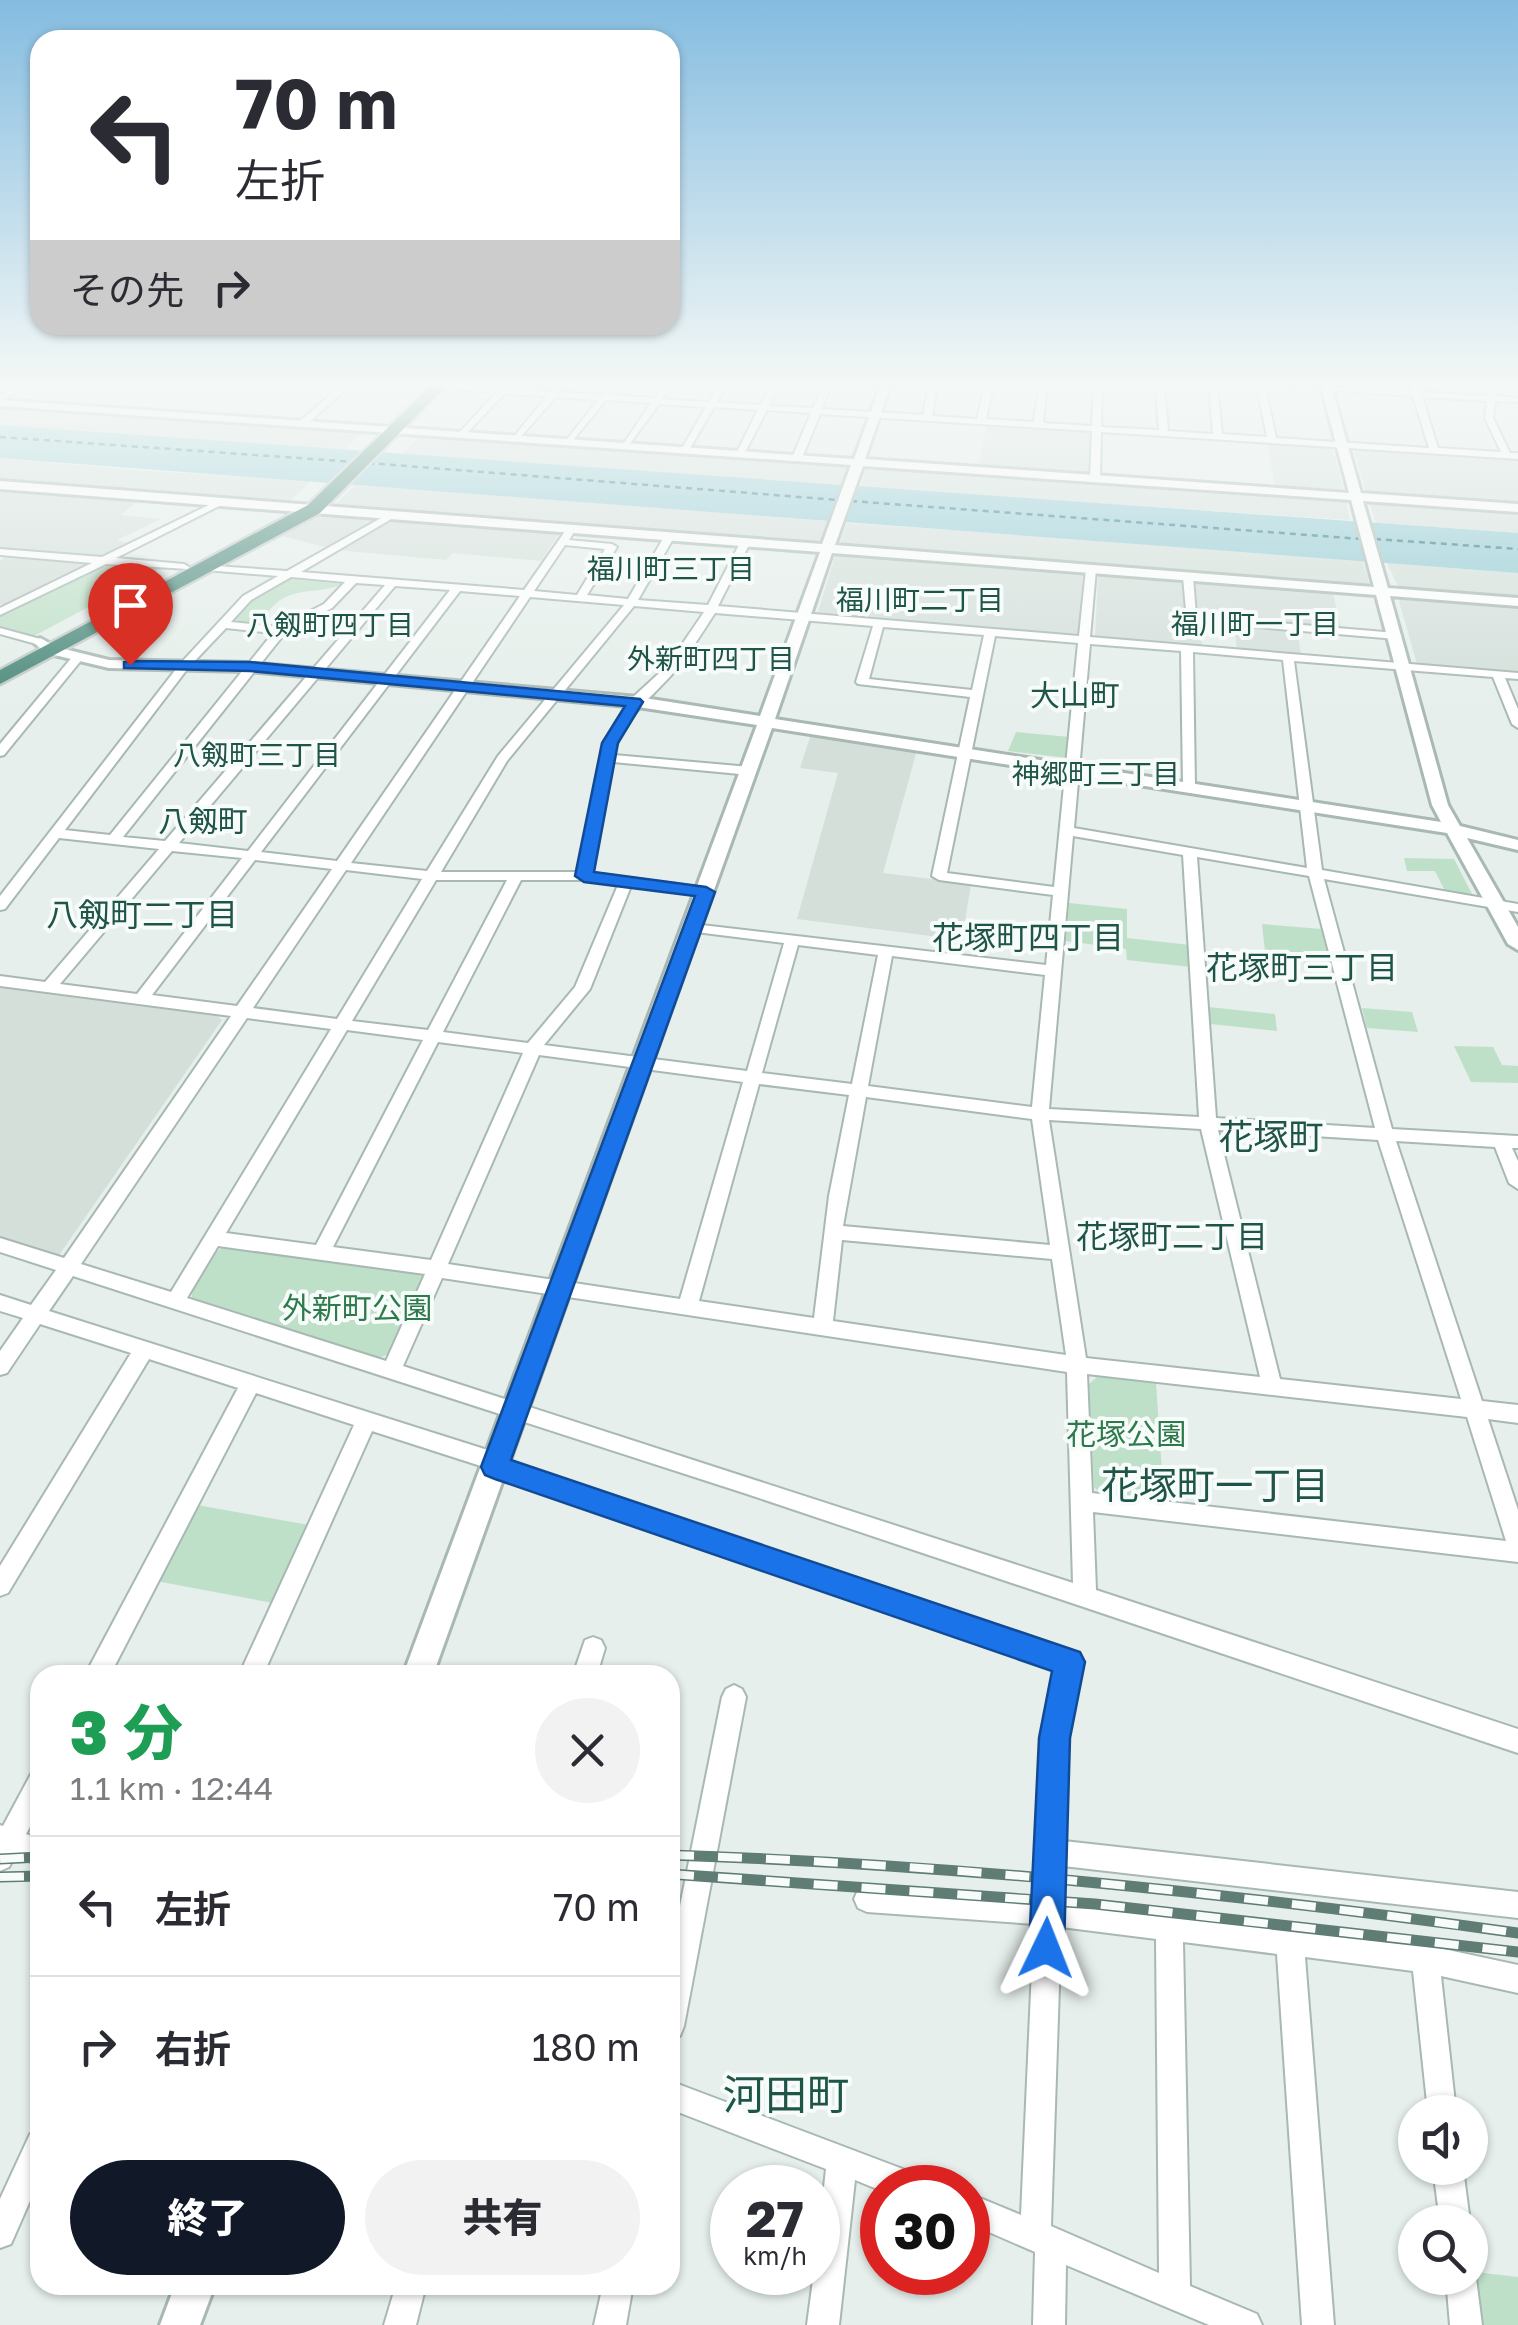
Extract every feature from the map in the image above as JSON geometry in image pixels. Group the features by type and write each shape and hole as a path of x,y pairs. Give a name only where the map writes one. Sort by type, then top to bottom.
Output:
{"highway":[{"path":"0,663 45,646 205,567 306,509 320,494"},
{"path":"0,678 45,646 184,567 306,509"}],"street":[{"path":"124,494 392,516 566,536 745,542 1518,602"},
{"path":"422,1665 849,494"},
{"path":"1322,494 1518,508"},
{"path":"1356,497 1440,805 1518,944"},
{"path":"0,612 222,502"},
{"path":"0,906 184,666 246,598 392,516"},
{"path":"0,1367 566,536"},
{"path":"566,536 612,547 580,598"},
{"path":"176,1300 502,760 632,603 669,537"},
{"path":"584,876 610,743 636,702 669,675 713,610 745,542"},
{"path":"3,554 184,567"},
{"path":"205,567 1518,676"},
{"path":"1086,1597 1077,1366 1040,1114 1091,569"},
{"path":"1188,577 1191,619 1396,636"},
{"path":"114,840 281,632 328,606 353,580"},
{"path":"50,987 392,583"},
{"path":"141,999 457,588"},
{"path":"879,623 862,682 977,694"},
{"path":"222,624 281,632"},
{"path":"0,631 76,658 110,664 250,667 636,702 768,720 1454,829 1518,845"},
{"path":"990,632 939,876 1062,892"},
{"path":"1186,649 1190,788"},
{"path":"1288,657 1315,874 1385,1134 1518,1543"},
{"path":"3,746 76,658"},
{"path":"1498,675 1518,724"},
{"path":"608,758 750,771"},
{"path":"1068,831 1518,908"},
{"path":"55,833 431,876 584,876 706,892"},
{"path":"1190,852 1208,1124 1272,1386"},
{"path":"321,1252 516,876"},
{"path":"390,1371 532,1050 582,989 626,882"},
{"path":"693,928 1054,971"},
{"path":"687,1309 792,940"},
{"path":"822,1328 834,1232 886,951"},
{"path":"0,981 1040,1114 1510,1142 1518,1183"},
{"path":"834,1232 1060,1253"},
{"path":"214,1238 1077,1366 1518,1414"},
{"path":"0,1245 1518,1741"},
{"path":"0,1303 367,1420 1069,1662 1054,1738 1048,1912 1043,2238 1049,2325"},
{"path":"0,1586 144,1349"},
{"path":"102,1665 251,1383"},
{"path":"256,1665 367,1420"},
{"path":"1082,1502 1518,1552"},
{"path":"588,1665 593,1648"},
{"path":"680,1975 734,1697"},
{"path":"30,1799 3,1846 30,1850"},
{"path":"1050,1852 1518,1906"},
{"path":"867,1899 1048,1912 1425,1959 1518,1980"},
{"path":"1169,1928 1175,2294"},
{"path":"1290,1944 1318,2325"},
{"path":"1425,1959 1440,2095"},
{"path":"680,2099 860,2167"},
{"path":"823,2325 842,2160"},
{"path":"0,2233 30,2166"},
{"path":"990,2217 1246,2325"},
{"path":"180,2325 191,2295"},
{"path":"400,2325 408,2295"},
{"path":"610,2325 616,2295"},
{"path":"1463,2295 1466,2325"}],"shaded area":[{"path":"0,494 138,500 121,515 161,519 117,540 130,544 102,558 0,550"},
{"path":"177,494 297,494 288,503"},
{"path":"346,494 486,494 831,521 818,543 334,506"},
{"path":"964,494 1263,494 1346,501 1350,520"},
{"path":"1398,494 1518,494 1518,504"},
{"path":"1369,502 1518,512 1518,533 1376,523"},
{"path":"320,516 377,520 329,548 282,536"},
{"path":"395,520 559,534 541,561 453,553 446,560 337,550"},
{"path":"847,523 1362,558 1370,586 846,546 840,541"},
{"path":"8,555 92,563 8,604 0,604 0,561"},
{"path":"835,556 1079,573 1083,575 1079,635 817,615"},
{"path":"1387,563 1518,573 1518,597 1399,588"},
{"path":"1098,576 1184,583 1186,620 1200,622 1202,647 1095,636"},
{"path":"1193,582 1333,593 1341,629 1195,617"},
{"path":"1404,598 1518,607 1518,673 1417,664 1399,601"},
{"path":"1234,625 1297,630 1301,655 1237,650"},
{"path":"811,734 917,750 883,873 971,884 962,940 797,919 838,773 800,768"},
{"path":"0,988 217,1016 222,1020 57,1258 0,1241"}],"green space":[{"path":"105,564 160,569 34,636 0,626 0,615"},
{"path":"286,579 345,584 288,596 258,625 230,623 251,600"},
{"path":"1016,732 1070,737 1068,758 1008,751"},
{"path":"1404,858 1454,859 1472,894 1445,891 1435,871 1407,871"},
{"path":"1069,903 1127,909 1127,938 1190,945 1191,967 1127,960 1126,949 1066,941"},
{"path":"1262,924 1321,929 1330,964 1266,960"},
{"path":"1209,1007 1275,1014 1277,1031 1211,1024"},
{"path":"1362,1008 1412,1012 1418,1032 1367,1028"},
{"path":"1454,1046 1493,1047 1502,1065 1518,1066 1518,1083 1471,1082"},
{"name":"外新町公園","path":"223,1247 425,1277 389,1354 374,1360 192,1302 193,1288 201,1272"},
{"name":"花塚公園","path":"1097,1377 1156,1383 1164,1502 1102,1495 1094,1487 1089,1384"},
{"path":"197,1505 309,1525 273,1603 156,1581"},
{"path":"1488,2274 1518,2277 1518,2325 1482,2325 1478,2295 1488,2295"}],"water":[{"path":"482,494 977,494 1518,533 1518,573"}],"ferry route":[{"path":"768,494 838,500"},
{"path":"851,501 1362,539"},
{"path":"1375,539 1518,549"}],"railway":[{"path":"680,1855 989,1873 1307,1906 1518,1933"},
{"path":"0,1859 30,1858"},
{"path":"680,1875 1095,1904 1518,1952"},
{"path":"0,1877 30,1876"}],"district":[{"name":"福川町三丁目","path":"671,569"},
{"name":"福川町二丁目","path":"920,600"},
{"name":"福川町一丁目","path":"1255,624"},
{"name":"八剱町四丁目","path":"330,625"},
{"name":"外新町四丁目","path":"711,659"},
{"name":"大山町","path":"1075,696"},
{"name":"八剱町三丁目","path":"257,755"},
{"name":"神郷町三丁目","path":"1096,774"},
{"name":"八剱町","path":"203,822"},
{"name":"八剱町二丁目","path":"142,915"},
{"name":"花塚町四丁目","path":"1028,938"},
{"name":"花塚町三丁目","path":"1302,968"},
{"name":"花塚町","path":"1271,1137"},
{"name":"花塚町二丁目","path":"1172,1237"},
{"name":"花塚町一丁目","path":"1215,1486"},
{"name":"河田町","path":"786,2095"}],"route":[{"path":"130,665 250,667 635,702 610,743 584,876 706,892 495,1467 1069,1662 1054,1738 1046,1948"}]}
